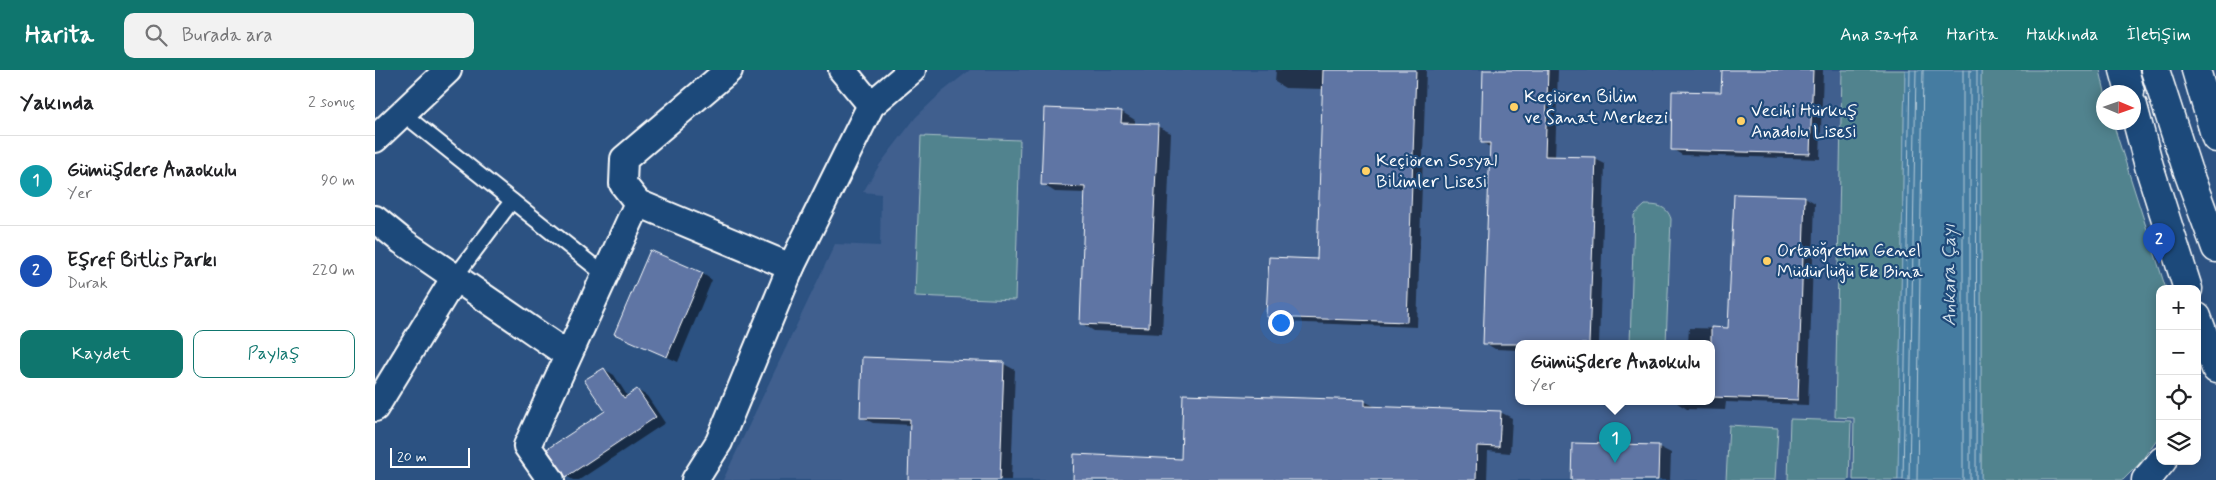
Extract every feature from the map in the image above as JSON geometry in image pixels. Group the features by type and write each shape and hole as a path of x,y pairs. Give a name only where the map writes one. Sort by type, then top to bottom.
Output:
{"main road":[{"path":"2124,70 2128,85"},
{"path":"2155,70 2184,160 2216,248"},
{"path":"2196,70 2216,138"},
{"path":"2139,130 2187,285"},
{"path":"2198,330 2216,369"},
{"path":"2146,480 2159,465"}],"street":[{"path":"729,70 624,159 623,184 638,203 791,267"},
{"path":"843,70 871,105"},
{"path":"695,480 719,442 791,267 871,105 912,70"},
{"path":"375,139 446,71"},
{"path":"551,480 527,446 638,203"},
{"path":"375,219 455,277 569,355"},
{"path":"375,408 455,277"}],"lane":[{"path":"402,113 605,275"},
{"path":"455,277 512,201"}],"shaded area":[{"path":"970,70 1905,70 1898,480 723,480 835,244 880,246 881,194 863,192 880,164 916,117 942,92"}],"green space":[{"path":"1842,70 1905,70 1898,480 1853,480 1854,418 1835,417"},
{"path":"1981,70 2100,70 2103,85 2096,85 2096,130 2115,130 2165,285 2156,285 2156,441 2139,464 2123,480 1981,480"},
{"path":"921,136 1020,140 1015,300 915,296"},
{"path":"1645,205 1654,205 1667,211 1671,219 1666,340 1630,340 1634,215"},
{"path":"1790,419 1851,421 1849,480 1788,480"},
{"path":"1729,425 1778,428 1775,480 1726,480"}],"water":[{"name":"Ankara Çayı","path":"1905,70 1981,70 1981,480 1898,480"}],"building":[{"name":"Keçiören Sosyal Bilimler Lisesi","path":"1323,70 1416,70 1407,322 1266,317 1269,257 1317,259"},
{"path":"1483,70 1548,70 1545,156 1596,157 1589,340 1515,340 1515,344 1483,344 1490,143 1481,143"},
{"name":"Vecihi Hürkuş Anadolu Lisesi","path":"1722,70 1813,70 1810,154 1671,150 1672,91 1721,92"},
{"path":"1044,108 1122,111 1121,123 1158,124 1149,327 1080,324 1085,187 1041,185"},
{"name":"Ortaöğretim Genel Müdürlüğü Ek Bina","path":"1734,194 1805,196 1798,400 1715,397 1715,340 1711,340 1711,327 1728,328"},
{"path":"650,250 703,273 667,357 614,334"},
{"path":"862,357 1004,362 1000,480 908,480 910,419 860,418"},
{"path":"604,368 624,398 637,389 656,417 566,477 547,449 605,411 584,380"},
{"path":"1183,394 1365,400 1365,406 1501,411 1499,447 1477,446 1476,480 1073,480 1074,454 1181,459"},
{"path":"1572,443 1659,445 1658,480 1571,480"}],"place":[{"name":"Keçiören Bilim ve Sanat Merkezi","path":"1514,107"},
{"name":"Vecihi Hürkuş Anadolu Lisesi","path":"1741,121"},
{"name":"Keçiören Sosyal Bilimler Lisesi","path":"1366,171"},
{"name":"Ortaöğretim Genel Müdürlüğü Ek Bina","path":"1767,261"},
{"name":"Eşref Bitlis Parkı","path":"2159,264"},
{"name":"Gümüşdere Anaokulu","path":"1615,463"}]}
